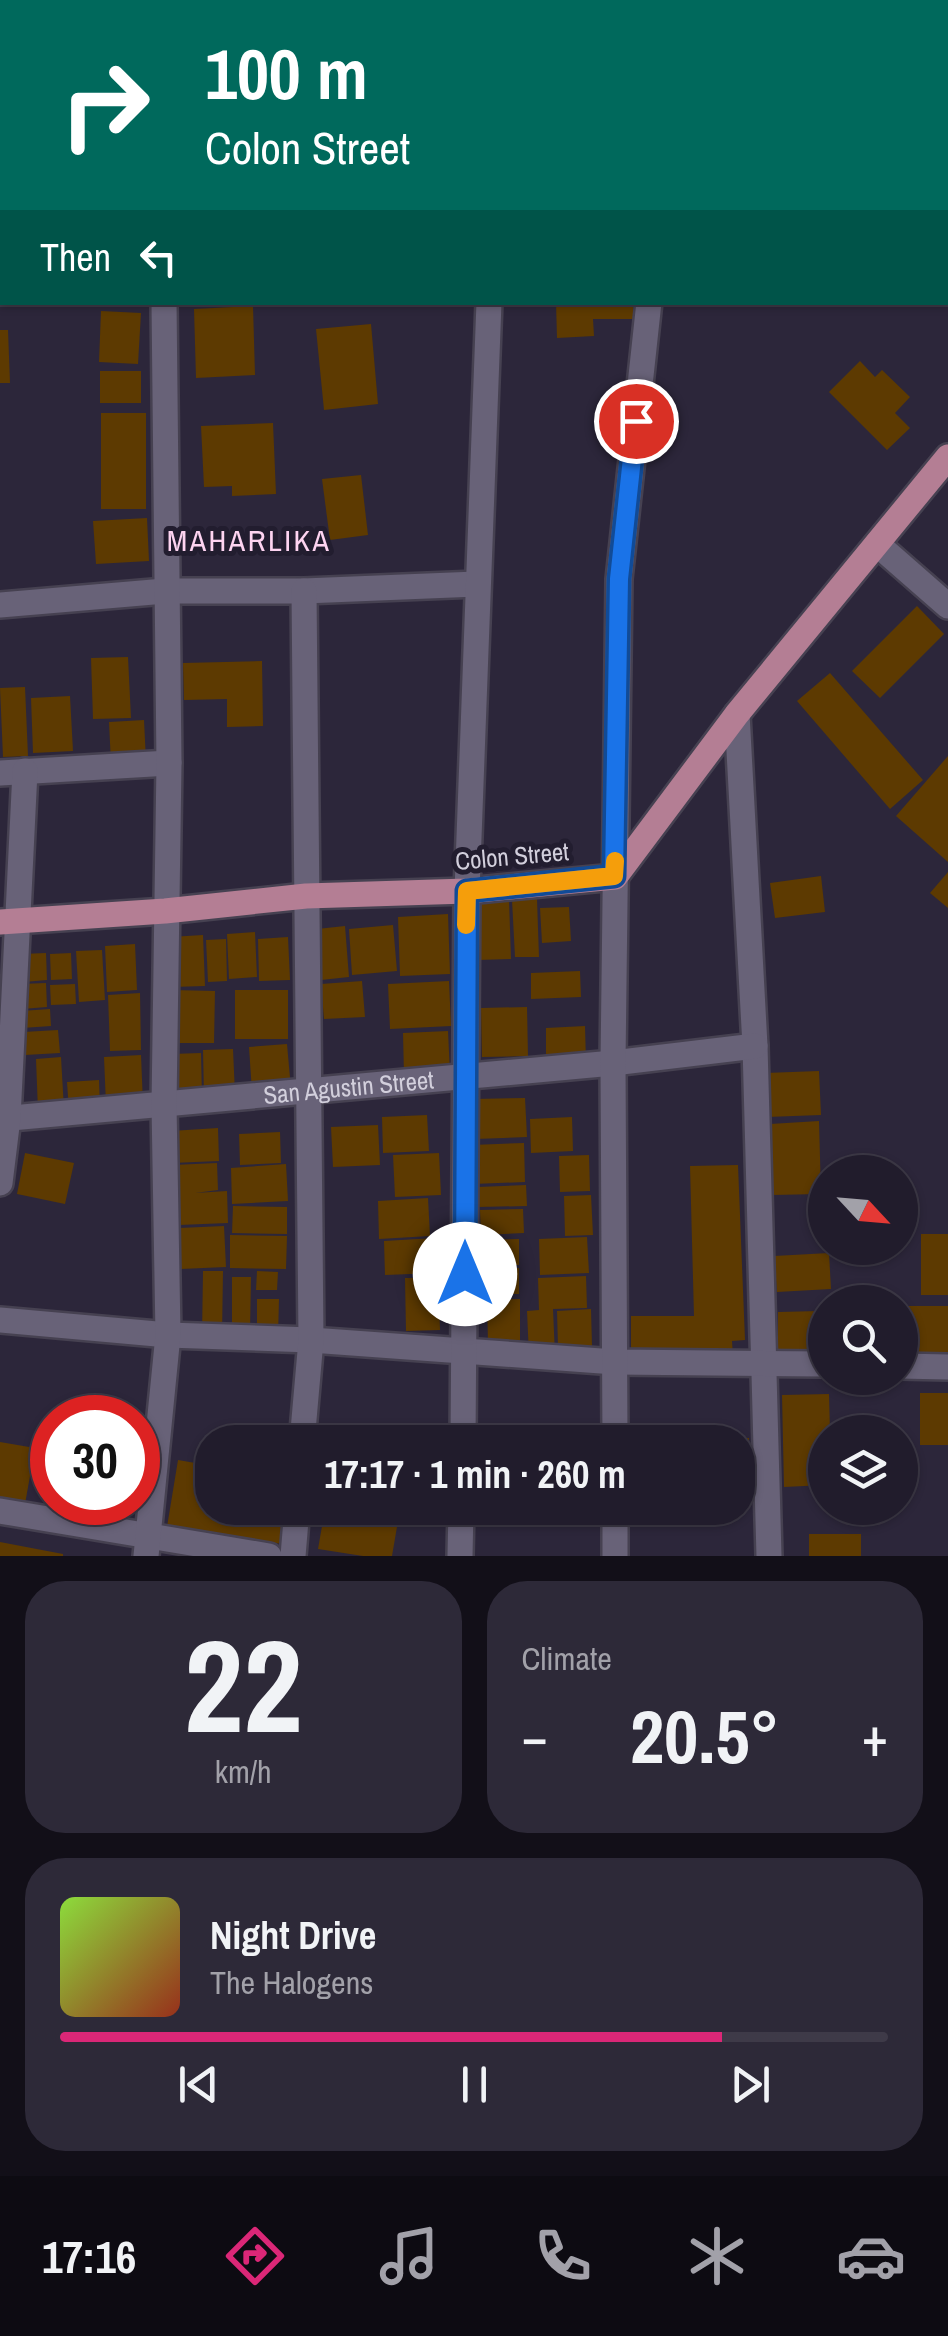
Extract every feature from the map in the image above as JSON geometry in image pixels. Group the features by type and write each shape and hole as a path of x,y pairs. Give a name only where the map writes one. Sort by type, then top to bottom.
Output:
{"main road":[{"path":"614,876 737,714 948,457"},
{"name":"Colon Street","path":"9,921 166,911 306,896 467,891 614,876"}],"street":[{"path":"148,1545 168,1335 164,1105 169,763 164,305"},
{"path":"463,1425 467,891 489,305"},
{"path":"616,1425 613,1063 619,579 649,305"},
{"path":"876,544 948,606"},
{"path":"0,605 165,591 304,591 477,584"},
{"path":"303,1425 310,1340 304,591"},
{"path":"737,714 754,1046 770,1556"},
{"path":"0,1183 12,772 169,763"},
{"name":"San Agustin Street","path":"4,1118 464,1078 754,1046"},
{"path":"0,1320 168,1335 310,1340 616,1362 808,1364"},
{"path":"918,1366 948,1367"},
{"path":"0,1511 148,1545 269,1556"},
{"path":"293,1556 296,1525"},
{"path":"460,1556 461,1525"},
{"path":"615,1525 615,1556"}],"building":[{"path":"556,305 633,305 634,319 593,319 594,336 557,338"},
{"path":"253,306 255,375 196,378 194,309"},
{"path":"101,311 141,313 138,364 99,362"},
{"path":"371,324 378,404 324,410 316,329"},
{"path":"0,330 8,330 10,383 0,383"},
{"path":"860,361 875,377 882,370 910,397 895,413 910,428 887,450 829,392"},
{"path":"100,371 141,371 141,403 100,403"},
{"path":"101,413 146,413 146,509 101,509"},
{"path":"273,423 276,494 232,496 232,486 204,487 201,426"},
{"path":"361,475 368,535 330,540 322,479"},
{"path":"147,518 149,561 96,564 93,521"},
{"path":"917,606 944,634 880,698 852,671"},
{"path":"128,657 131,718 93,719 91,658"},
{"path":"262,661 263,726 227,727 227,699 184,700 183,663"},
{"path":"830,673 923,780 890,809 797,701"},
{"path":"25,687 28,756 3,757 0,688"},
{"path":"70,696 73,751 33,753 31,698"},
{"path":"144,720 146,761 111,763 109,722"},
{"path":"948,756 948,862 896,816"},
{"path":"948,872 948,908 930,893"},
{"path":"821,876 825,912 775,918 770,883"},
{"path":"509,899 511,959 477,960 475,901"},
{"path":"537,899 539,957 515,957 512,900"},
{"path":"569,907 571,941 542,943 540,908"},
{"path":"448,914 450,974 400,976 398,917"},
{"path":"393,925 397,971 352,975 349,929"},
{"path":"345,926 349,977 321,980 317,929"},
{"path":"255,932 257,977 229,979 227,934"},
{"path":"203,935 205,986 172,987 170,937"},
{"path":"288,937 290,980 259,981 258,939"},
{"path":"226,939 227,981 208,982 206,940"},
{"path":"135,944 137,990 107,992 105,946"},
{"path":"102,950 105,1000 79,1002 76,951"},
{"path":"46,953 47,980 24,982 22,954"},
{"path":"71,953 72,979 51,980 50,954"},
{"path":"580,971 581,997 531,999 531,973"},
{"path":"362,981 365,1017 324,1019 321,984"},
{"path":"449,981 451,1026 390,1029 388,984"},
{"path":"46,983 47,1007 22,1009 20,984"},
{"path":"75,984 76,1004 51,1005 50,985"},
{"path":"172,990 215,991 214,1043 171,1043"},
{"path":"235,990 288,990 288,1039 235,1039"},
{"path":"140,993 141,1050 110,1051 108,995"},
{"path":"527,1007 528,1056 482,1057 481,1008"},
{"path":"50,1009 51,1026 22,1028 21,1011"},
{"path":"585,1026 586,1062 546,1063 546,1028"},
{"path":"58,1030 60,1053 25,1055 23,1032"},
{"path":"448,1031 450,1073 404,1075 403,1033"},
{"path":"287,1044 291,1089 252,1092 249,1047"},
{"path":"233,1049 235,1094 204,1096 203,1050"},
{"path":"201,1053 202,1097 173,1098 171,1054"},
{"path":"141,1055 143,1104 106,1105 104,1057"},
{"path":"61,1057 64,1109 38,1111 36,1059"},
{"path":"819,1071 821,1115 767,1117 765,1073"},
{"path":"99,1080 100,1109 69,1111 67,1082"},
{"path":"525,1098 527,1137 475,1139 474,1099"},
{"path":"427,1115 429,1151 383,1153 382,1117"},
{"path":"572,1117 573,1151 531,1153 530,1119"},
{"path":"819,1121 820,1155 808,1155 808,1194 772,1195 770,1124"},
{"path":"378,1125 380,1165 333,1167 331,1127"},
{"path":"218,1128 219,1161 172,1163 171,1131"},
{"path":"280,1132 281,1163 240,1165 239,1134"},
{"path":"524,1143 525,1182 473,1184 472,1145"},
{"path":"25,1153 74,1163 65,1204 17,1194"},
{"path":"439,1153 441,1195 395,1197 393,1155"},
{"path":"589,1155 590,1191 560,1192 559,1156"},
{"path":"217,1163 218,1190 195,1193 227,1191 228,1223 179,1225 173,1165"},
{"path":"286,1164 288,1201 232,1204 231,1168"},
{"path":"738,1165 745,1340 732,1341 733,1357 631,1352 631,1316 694,1316 690,1166"},
{"path":"526,1185 527,1206 478,1207 477,1187"},
{"path":"591,1195 593,1235 565,1236 564,1196"},
{"path":"428,1198 430,1236 379,1239 378,1201"},
{"path":"233,1206 287,1207 287,1234 232,1233"},
{"path":"523,1209 524,1233 481,1235 480,1210"},
{"path":"224,1226 226,1267 181,1269 179,1228"},
{"path":"921,1234 948,1234 948,1295 921,1295"},
{"path":"230,1235 287,1236 286,1269 230,1268"},
{"path":"587,1237 589,1273 540,1275 539,1239"},
{"path":"435,1238 437,1273 385,1275 384,1241"},
{"path":"519,1239 519,1265 474,1266 474,1240"},
{"path":"808,1254 808,1265 830,1265 831,1285 777,1292 774,1256"},
{"path":"519,1268 519,1294 474,1294 473,1269"},
{"path":"203,1271 223,1271 222,1335 202,1335"},
{"path":"257,1271 278,1272 277,1290 256,1290"},
{"path":"586,1276 587,1308 553,1309 555,1355 529,1356 527,1311 539,1310 538,1278"},
{"path":"232,1277 251,1277 250,1332 232,1331"},
{"path":"405,1278 438,1278 440,1330 406,1331"},
{"path":"257,1299 279,1299 278,1337 257,1337"},
{"path":"520,1299 520,1342 488,1343 487,1300"},
{"path":"918,1306 948,1306 948,1354 918,1355"},
{"path":"591,1309 592,1346 558,1347 557,1311"},
{"path":"808,1311 808,1354 778,1354 778,1312"},
{"path":"920,1393 948,1393 948,1445 920,1445"},
{"path":"782,1395 829,1395 830,1415 808,1415 808,1486 784,1487"},
{"path":"0,1442 30,1447 25,1504 0,1500"},
{"path":"178,1460 195,1463 195,1525 285,1525 282,1544 167,1527"},
{"path":"322,1525 397,1525 392,1556 318,1549"},
{"path":"809,1534 861,1534 861,1556 809,1556"},
{"path":"0,1542 63,1554 63,1556 0,1556"}],"slow traffic":[{"path":"466,925 467,891 614,876 615,861"}],"district":[{"name":"MAHARLIKA","path":"249,540"}],"route":[{"path":"465,1274 467,891 614,876 619,579 636,421"}]}
